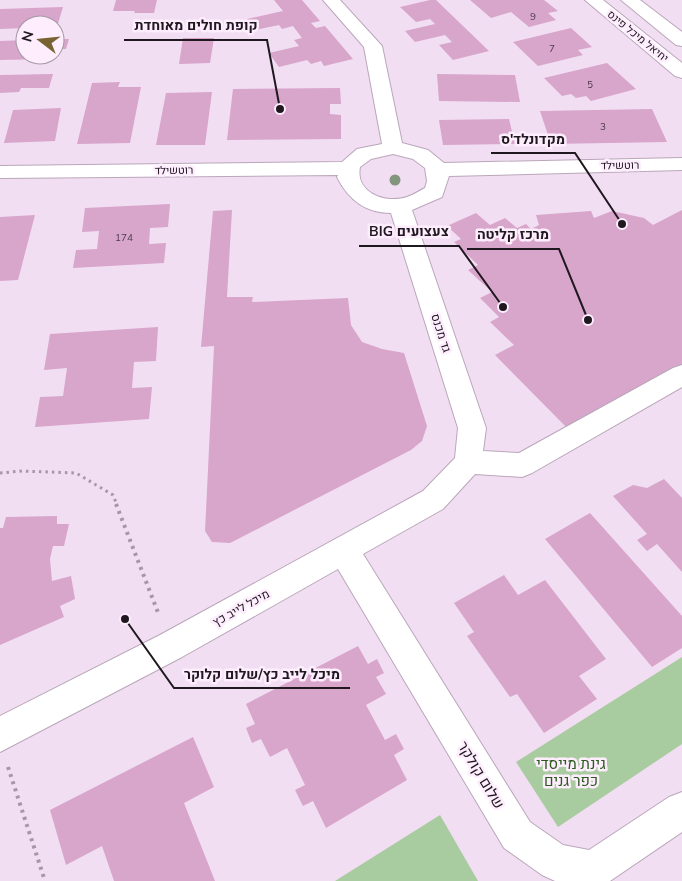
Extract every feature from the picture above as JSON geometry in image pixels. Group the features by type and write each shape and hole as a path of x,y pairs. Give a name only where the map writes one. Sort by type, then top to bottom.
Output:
{"street":[{"path":"331,0 373,46 392,148"},
{"name":"יחיאל מיכל פינס","path":"593,0 682,72"},
{"name":"יחיאל מיכל פינס","path":"630,0 682,41"},
{"path":"392,148 420,154 431,161 438,176 434,192 425,198 400,206 369,202 357,195 349,187 346,177 348,168 354,159 365,153 392,148"},
{"name":"רוטשילד","path":"438,176 682,164"},
{"name":"רוטשילד","path":"0,172 348,168"},
{"name":"רוטשילד","path":"438,176 682,181"},
{"name":"גד מכנס","path":"400,206 472,428 468,462"},
{"path":"468,462 522,465 682,375"},
{"name":"מיכל לייב כץ","path":"3,748 171,646 433,500 468,462"},
{"name":"שלום קולקר","path":"344,551 517,835 555,862 593,870 682,810"}],"path":[{"path":"0,473 22,471 76,474 114,495 171,646"},
{"path":"3,748 45,881"}],"green space":[{"name":"גינת מייסדי כפר גנים","path":"682,657 682,744 558,827 516,762"},
{"path":"440,815 478,881 335,881"}],"building":[{"path":"116,0 157,0 154,13 134,13 135,11 113,11"},
{"path":"274,0 302,0 320,21 311,23 316,28 325,26 353,59 324,66 321,61 311,64 307,60 279,67 269,53 299,46 294,40 302,38 293,26 282,29 279,25 255,30 247,19 283,11"},
{"path":"436,0 489,51 453,60 439,45 452,42 445,35 415,42 405,31 435,24 430,19 416,22 400,7"},
{"path":"470,0 544,0 558,11 548,13 556,20 529,27 511,12 491,18"},
{"path":"63,7 61,15 15,15 15,28 0,29 0,9"},
{"path":"571,28 592,47 578,50 583,55 538,66 513,42"},
{"path":"183,38 214,38 210,63 179,64"},
{"path":"65,39 69,39 66,49"},
{"path":"15,40 15,60 0,60 0,41"},
{"path":"607,63 636,89 591,101 586,96 576,98 571,94 562,96 544,78"},
{"path":"53,74 49,88 21,88 19,92 0,93 0,75"},
{"path":"437,74 515,75 520,102 439,101"},
{"path":"120,82 118,87 141,87 130,143 77,144 92,83"},
{"path":"340,88 341,104 330,104 330,114 341,115 341,139 227,140 233,89"},
{"path":"212,92 205,145 156,145 166,93"},
{"path":"61,108 55,141 4,143 13,110"},
{"path":"652,109 667,142 551,144 540,111"},
{"path":"509,119 515,144 443,145 439,120"},
{"path":"170,204 168,227 150,228 149,244 166,243 164,263 73,268 76,250 97,249 99,231 82,232 85,208"},
{"path":"232,210 227,297 253,297 252,302 348,298 351,325 362,342 382,349 404,353 427,426 422,441 411,450 230,543 212,542 205,531 214,346 201,347 213,211"},
{"path":"682,210 682,371 572,433 495,355 514,345 490,322 499,317 480,298 492,292 468,270 478,265 454,242 461,239 447,226 476,213 490,225 505,218 517,228 526,224 531,229 539,225 536,215 591,211 594,218 612,211 644,218 653,225"},
{"path":"35,215 18,280 0,281 0,217"},
{"path":"158,327 156,361 134,362 132,388 152,387 149,419 35,427 40,397 63,396 67,368 44,370 50,334"},
{"path":"664,479 682,498 682,572 657,544 647,551 637,540 647,534 613,496 633,485 647,488"},
{"path":"590,513 682,616 682,648 652,667 545,539"},
{"path":"57,516 57,524 69,524 64,546 53,546 50,559 52,581 71,576 75,599 60,606 64,617 0,645 0,528 3,528 6,517"},
{"path":"504,575 518,595 545,580 606,659 579,676 597,699 544,733 517,694 510,697 467,636 474,632 454,603"},
{"path":"358,646 368,664 377,659 384,673 376,677 386,694 366,705 385,740 396,734 404,749 394,755 407,780 326,828 313,801 303,806 295,790 305,785 287,748 270,757 261,739 252,743 246,728 255,724 246,704"},
{"path":"193,737 214,787 184,803 215,881 114,881 102,846 66,865 50,810"}],"place":[{"name":"קופת חולים מאוחדת","path":"280,109"},
{"name":"מקדונלד'ס","path":"622,224"},
{"name":"BIG צעצועים","path":"503,307"},
{"name":"מרכז קליטה","path":"588,320"},
{"name":"מיכל לייב כץ/שלום קלוקר","path":"125,619"}]}
